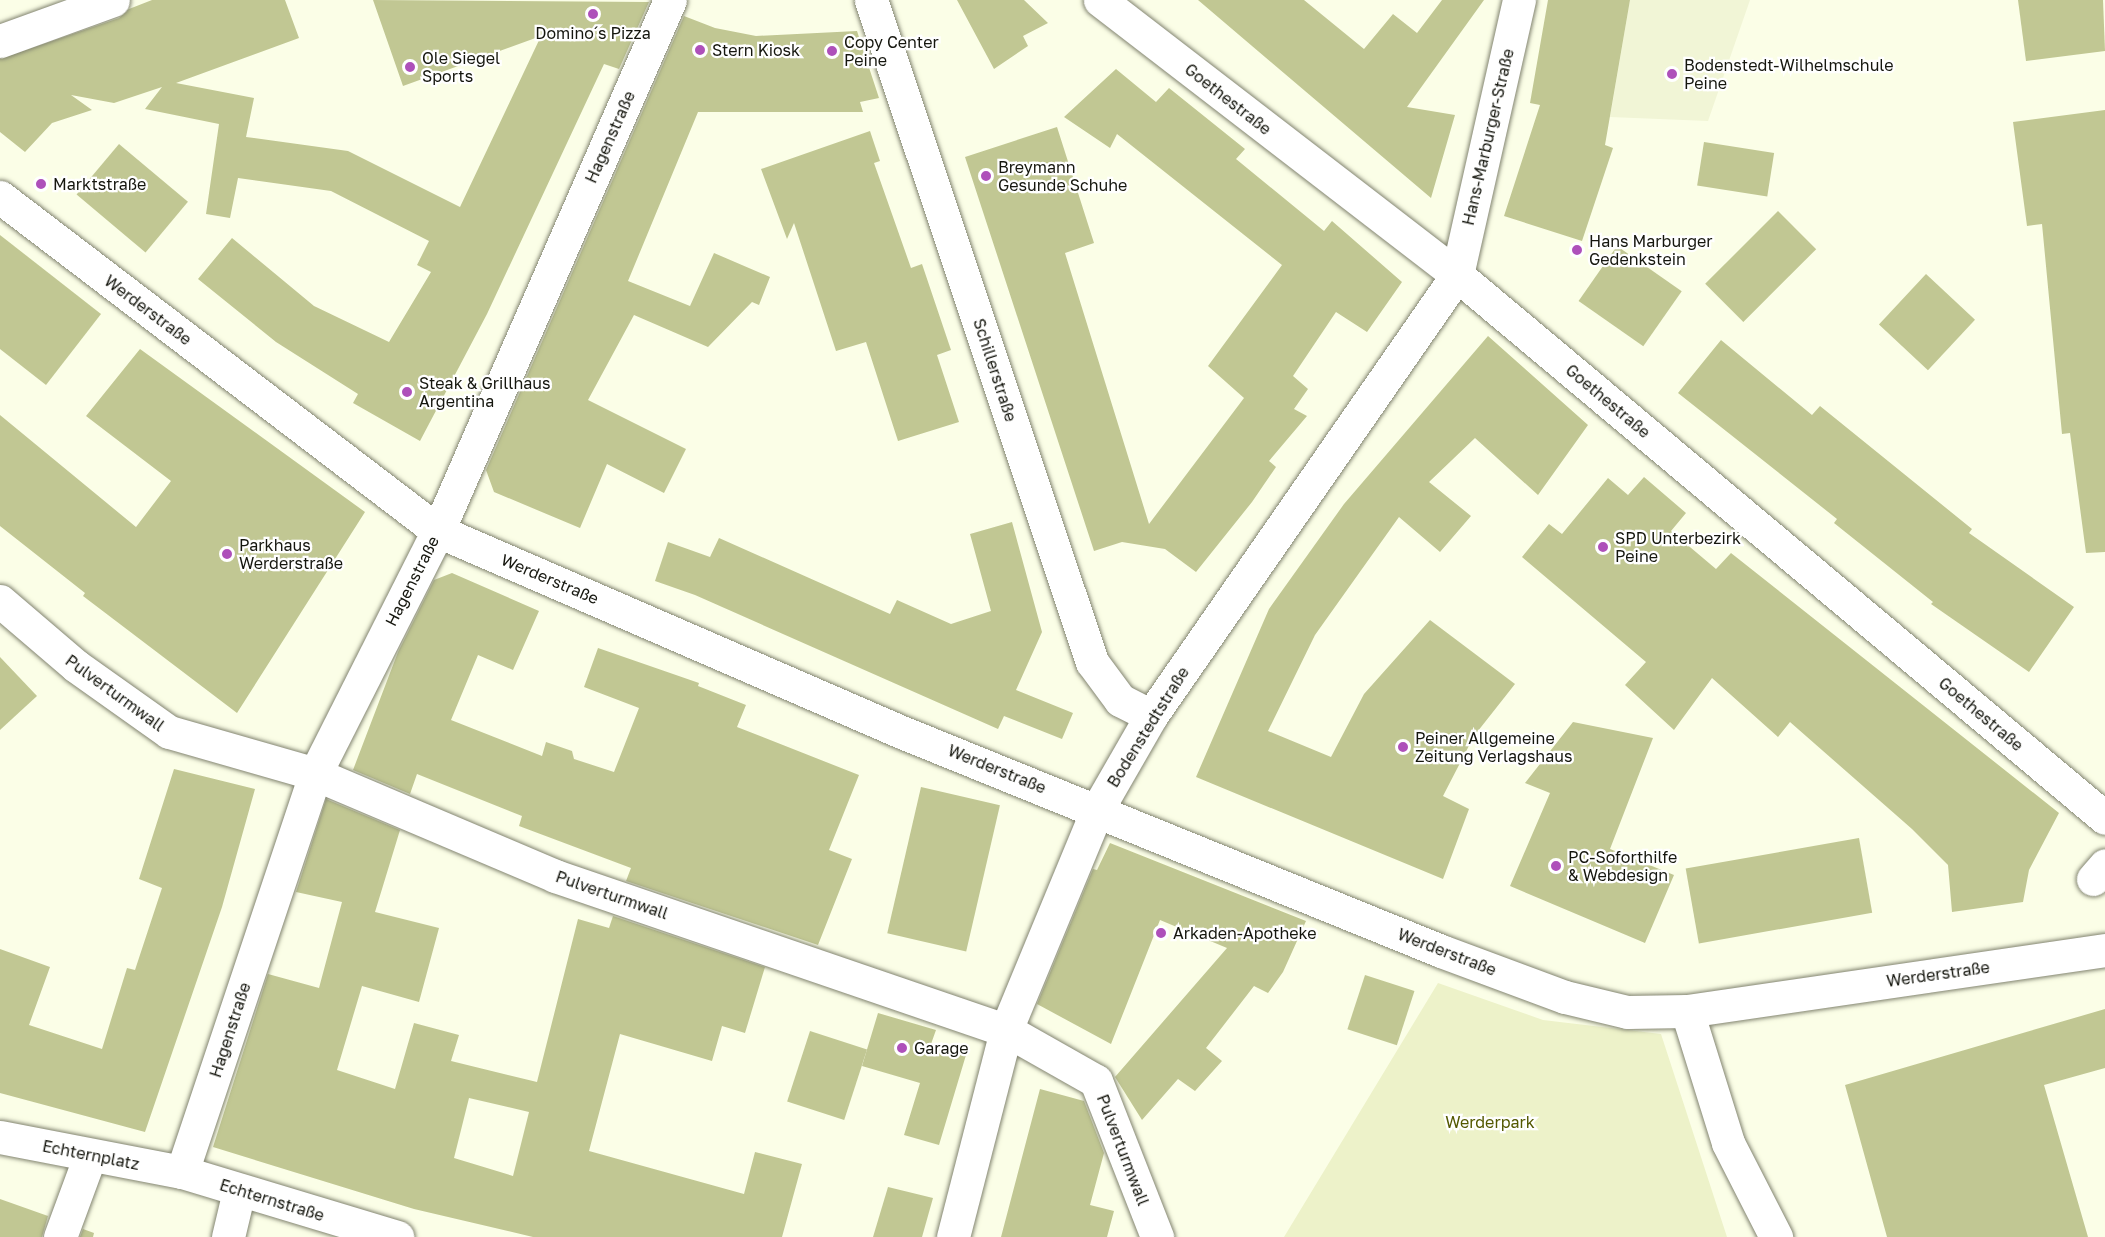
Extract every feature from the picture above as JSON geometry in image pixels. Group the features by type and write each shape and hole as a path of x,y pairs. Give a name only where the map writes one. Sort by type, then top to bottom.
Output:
{"street":[{"path":"0,41 113,0"},
{"name":"Hagenstraße","path":"182,1172 315,774 438,531 670,0"},
{"name":"Schillerstraße","path":"871,0 1092,662 1120,700 1151,716"},
{"name":"Goethestraße","path":"1100,0 1457,275 2105,818"},
{"name":"Hans-Marburger-Straße","path":"1457,275 1519,0"},
{"name":"Werderstraße","path":"0,197 438,531 899,731 1565,997 1627,1012 1687,1011 2105,950"},
{"name":"Bodenstedtstraße","path":"953,1237 1006,1030 1097,810 1151,716 1457,275"},
{"name":"Pulverturmwall","path":"0,602 76,666 169,732 315,774 555,876 1006,1030 1096,1080 1157,1237"},
{"path":"1687,1011 1728,1143 1776,1237"},
{"name":"Echternplatz","path":"0,1137 182,1172"},
{"path":"60,1237 90,1156"},
{"name":"Echternstraße","path":"182,1172 397,1237"},
{"path":"228,1237 239,1191"}],"shaded area":[{"name":"Bodenstedt-Wilhelmschule Peine","path":"1630,0 1750,0 1708,121 1610,117"}],"green space":[{"name":"Werderpark","path":"1438,983 1543,1020 1661,1034 1727,1237 1284,1237"}],"building":[{"path":"152,0 285,0 299,38 176,83 254,98 246,137 348,151 460,207 541,36 403,86 373,0 649,2 619,69 604,64 487,314 420,441 353,403 358,394 276,342 198,279 232,238 314,306 389,342 431,272 417,265 429,241 331,191 238,178 230,218 206,214 219,124 145,109 162,87 114,103 71,95 92,110 52,123 25,152 0,132 0,59 119,18 129,9"},
{"path":"957,0 1024,0 1048,23 1023,36 1028,46 994,69"},
{"path":"1198,0 1304,0 1364,49 1393,14 1417,33 1442,0 1484,0 1407,107 1455,115 1431,198"},
{"path":"1548,0 1630,0 1605,145 1613,148 1582,241 1504,216 1540,105 1530,103"},
{"path":"2018,0 2103,0 2105,51 2026,61"},
{"path":"684,16 715,28 756,36 857,31 879,98 860,102 863,112 698,112 628,281 690,306 714,253 770,277 759,305 752,302 708,347 634,315 588,400 686,449 664,493 607,464 580,528 494,492 486,470"},
{"path":"1116,69 1156,102 1169,88 1245,149 1236,159 1324,231 1332,221 1402,282 1367,332 1336,312 1293,376 1308,389 1294,409 1307,416 1269,461 1276,467 1252,502 1196,572 1165,549 1122,542 1094,551 965,157 1057,127 1094,243 1065,253 1149,524 1244,398 1208,366 1282,265 1117,134 1110,148 1064,117"},
{"path":"2105,110 2105,552 2086,553 2070,433 2062,434 2042,224 2027,226 2013,122"},
{"path":"870,131 880,161 874,163 911,268 922,264 951,350 937,355 959,422 898,441 866,342 836,351 794,223 787,239 761,169"},
{"path":"1704,142 1774,153 1767,197 1697,185"},
{"path":"119,144 188,202 146,252 77,195"},
{"path":"1778,211 1816,249 1743,322 1705,284"},
{"path":"0,235 101,314 46,385 0,349"},
{"path":"1617,246 1682,291 1643,346 1579,301"},
{"path":"1926,274 1975,320 1928,370 1879,324"},
{"path":"1488,336 1588,425 1538,495 1475,438 1429,482 1471,516 1440,552 1399,517 1315,635 1268,731 1331,757 1364,694 1430,620 1515,684 1474,736 1443,796 1469,809 1443,879 1196,777 1269,609 1344,504"},
{"path":"1721,340 1812,415 1820,406 1972,529 1969,533 2074,607 2029,672 1931,604 1933,602 1834,523 1837,519 1678,393"},
{"name":"Parkhaus Werderstraße","path":"140,349 365,512 237,713 83,596 85,593 0,526 0,415 136,527 171,481 86,416"},
{"path":"1644,477 1686,513 1671,531 1716,569 1731,553 2059,813 2029,870 2023,902 1952,912 1948,865 1912,829 1790,722 1778,737 1712,678 1674,730 1625,685 1646,662 1522,557 1549,524 1562,534 1608,478 1628,495"},
{"path":"1012,522 1042,632 1016,690 1073,713 1062,739 1004,716 998,729 695,595 655,581 668,542 710,557 719,538 890,614 897,600 951,624 991,611 970,534"},
{"path":"452,573 539,611 513,670 478,655 451,720 542,756 546,742 572,751 574,759 614,772 639,708 584,687 598,648 699,683 698,686 746,705 737,727 859,775 829,850 852,859 818,945 626,881 631,868 519,826 522,816 417,774 410,794 353,770 398,652 434,580"},
{"path":"0,657 37,696 0,730"},
{"path":"1573,722 1653,738 1610,849 1674,875 1645,943 1510,886 1550,793 1525,783"},
{"path":"174,769 255,789 222,907 145,1132 0,1093 0,949 50,967 29,1025 102,1049 127,968 135,970 162,888 139,879"},
{"path":"921,787 1000,805 966,951 887,933"},
{"path":"326,799 400,830 375,912 439,928 419,1002 362,986 337,1070 395,1089 414,1023 459,1035 451,1061 537,1082 578,919 609,928 613,916 765,967 745,1033 722,1026 712,1061 620,1034 589,1151 744,1194 755,1152 802,1164 782,1237 533,1237 414,1209 213,1147 268,974 319,988 342,902 296,892","holes":["469,1098 529,1112 513,1176 454,1158"]},
{"path":"1859,838 1872,913 1699,943 1686,869"},
{"path":"1110,843 1306,921 1283,972 1268,993 1254,986 1206,1048 1222,1061 1195,1091 1178,1079 1142,1120 1115,1077 1227,948 1160,920 1111,1044 1037,1004 1093,869 1097,870"},
{"path":"1365,975 1414,991 1397,1045 1347,1029"},
{"path":"2105,1009 2105,1068 2044,1085 2088,1237 1887,1237 1845,1085"},
{"path":"878,1013 936,1030 931,1044 966,1055 939,1145 904,1135 920,1083 862,1066"},
{"path":"810,1031 867,1050 844,1120 787,1101"},
{"path":"1040,1089 1084,1101 1104,1153 1090,1205 1114,1211 1107,1237 1001,1237"},
{"path":"888,1187 933,1198 922,1237 873,1237"},
{"path":"0,1199 48,1216 42,1237 0,1237"},
{"path":"83,1229 94,1233 93,1237 80,1237"}],"place":[{"name":"Domino´s Pizza","path":"593,14"},
{"name":"Stern Kiosk","path":"700,50"},
{"name":"Copy Center Peine","path":"832,51"},
{"name":"Ole Siegel Sports","path":"410,67"},
{"name":"Bodenstedt-Wilhelmschule Peine","path":"1672,74"},
{"name":"Breymann Gesunde Schuhe","path":"986,176"},
{"name":"Marktstraße","path":"41,184"},
{"name":"Hans Marburger Gedenkstein","path":"1577,250"},
{"name":"Steak & Grillhaus Argentina","path":"407,392"},
{"name":"SPD Unterbezirk Peine","path":"1603,547"},
{"name":"Parkhaus Werderstraße","path":"227,554"},
{"name":"Peiner Allgemeine Zeitung Verlagshaus","path":"1403,747"},
{"name":"PC-Soforthilfe & Webdesign","path":"1556,866"},
{"name":"Arkaden-Apotheke","path":"1161,933"},
{"name":"Garage","path":"902,1048"}]}
